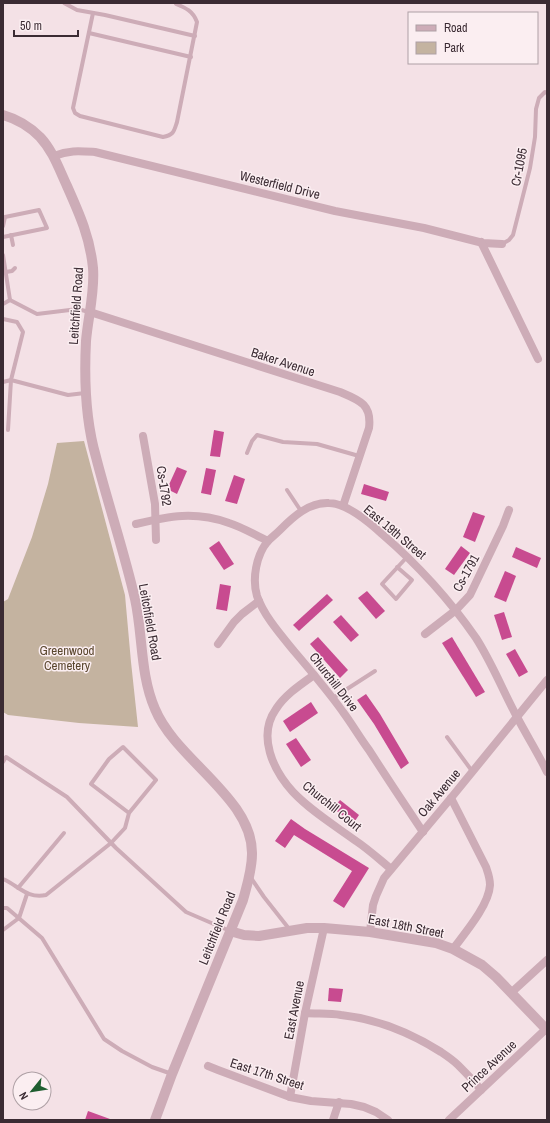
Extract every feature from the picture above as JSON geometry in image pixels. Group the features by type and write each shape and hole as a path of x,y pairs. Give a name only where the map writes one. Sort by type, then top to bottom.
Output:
{"street":[{"name":"Leitchfield Road","path":"3,116 24,124 39,136 54,156 84,225 88,239 94,280 86,340 85,374 89,426 95,456 135,601 144,666 154,709 170,736 227,796 237,809 245,823 250,838 252,852 250,877 243,900 172,1074 155,1120"},
{"name":"Westerfield Drive","path":"54,156 62,152 75,150 95,152 335,211 424,228 481,242 502,244"},
{"path":"481,242 538,359"},
{"name":"Baker Avenue","path":"90,312 340,392 359,400 369,412 369,428 343,506"},
{"name":"Cs-1792","path":"143,436 155,504 156,540"},
{"name":"East 19th Street","path":"268,541 301,511 326,503 343,506 371,524 428,577 456,610 494,668 517,717 547,772"},
{"name":"Cs-1791","path":"425,634 456,610 470,595 504,526 509,510"},
{"path":"136,524 179,516 210,517 230,523 268,541"},
{"name":"Churchill Drive","path":"268,541 261,553 255,575 259,601 274,627 343,712 423,832"},
{"path":"218,644 234,622 259,601"},
{"name":"Churchill Court","path":"314,675 285,697 271,716 267,733 271,756 288,785 301,799 316,812 361,844 391,869"},
{"name":"Oak Avenue","path":"370,932 373,905 384,878 473,772 547,680"},
{"path":"451,798 486,867 490,884 489,893 485,902 469,928 453,949"},
{"name":"East 18th Street","path":"230,931 244,935 259,936 290,930 324,928 370,932 436,943 453,949 482,965 512,992 546,1029"},
{"name":"East Avenue","path":"290,1097 305,1013 324,928"},
{"path":"512,992 547,960"},
{"path":"305,1013 340,1014 374,1021 407,1033 429,1044 458,1064 481,1090"},
{"name":"Prince Avenue","path":"449,1120 546,1029"},
{"name":"East 17th Street","path":"208,1066 290,1097 311,1101 352,1104 376,1112 388,1120"},
{"path":"334,1120 339,1102"}],"lane":[{"path":"64,3 77,10 195,36"},
{"path":"93,13 73,108 75,113 80,116 163,137 169,136 174,132 177,122 197,22 196,18 190,11 176,4"},
{"path":"89,33 190,56"},
{"name":"Cr-1095","path":"502,244 509,240 513,235 530,168 535,137 536,109 540,98 545,92 547,93"},
{"path":"3,226 5,217 39,210 47,228 3,237"},
{"path":"11,235 13,245"},
{"path":"3,255 10,300"},
{"path":"6,272 12,271 16,268"},
{"path":"10,300 37,314 78,309 90,312"},
{"path":"3,304 10,300"},
{"path":"3,319 17,322 23,332 11,380 8,430"},
{"path":"3,382 11,380 68,395 86,393"},
{"path":"248,453 256,434 283,442 317,444 360,457"},
{"path":"287,490 301,511"},
{"path":"397,567 412,580 396,599 382,584 397,567 407,556"},
{"path":"332,698 375,671"},
{"path":"447,737 473,772"},
{"path":"3,880 28,894 37,896 46,894 111,843 126,828 128,813 156,780 123,747 109,759 91,784 128,813"},
{"path":"3,762 6,757 67,797 111,843 186,912 230,931"},
{"path":"18,888 64,833"},
{"path":"250,877 290,930"},
{"path":"3,930 19,918 28,894"},
{"path":"3,908 7,908 42,938 104,1038 122,1051 152,1067 172,1074"}],"green space":[{"name":"Greenwood Cemetery","path":"84,441 125,595 138,727 79,723 8,715 3,712 3,602 8,599 32,537 48,484 57,443"}],"building":[{"path":"214,430 224,432 220,457 210,456"},
{"path":"177,467 187,471 177,494 167,489"},
{"path":"206,468 216,470 211,495 201,493"},
{"path":"234,475 245,479 237,504 225,501"},
{"path":"364,484 389,492 386,501 361,494"},
{"path":"473,512 485,516 475,542 463,537"},
{"path":"219,541 234,564 224,570 209,548"},
{"path":"461,546 470,553 454,575 445,569"},
{"path":"516,547 541,558 537,568 512,557"},
{"path":"505,571 516,576 506,602 494,597"},
{"path":"220,584 231,586 227,611 216,609"},
{"path":"367,591 385,611 376,619 358,598"},
{"path":"327,594 333,600 299,631 293,625"},
{"path":"504,612 512,637 502,640 494,615"},
{"path":"341,615 359,635 351,642 333,622"},
{"path":"318,637 348,670 340,678 310,644"},
{"path":"452,637 485,692 476,697 442,643"},
{"path":"515,649 528,672 519,677 506,654"},
{"path":"366,694 380,714 409,763 401,769 374,724 357,700"},
{"path":"311,702 318,713 290,732 283,721"},
{"path":"296,738 311,760 301,767 286,744"},
{"path":"340,800 359,815 353,824 333,808"},
{"path":"291,819 369,868 344,908 333,901 352,871 294,835 285,848 275,841"},
{"path":"329,988 343,989 341,1002 328,1001"},
{"path":"88,1111 110,1119 110,1120 85,1120"}]}
